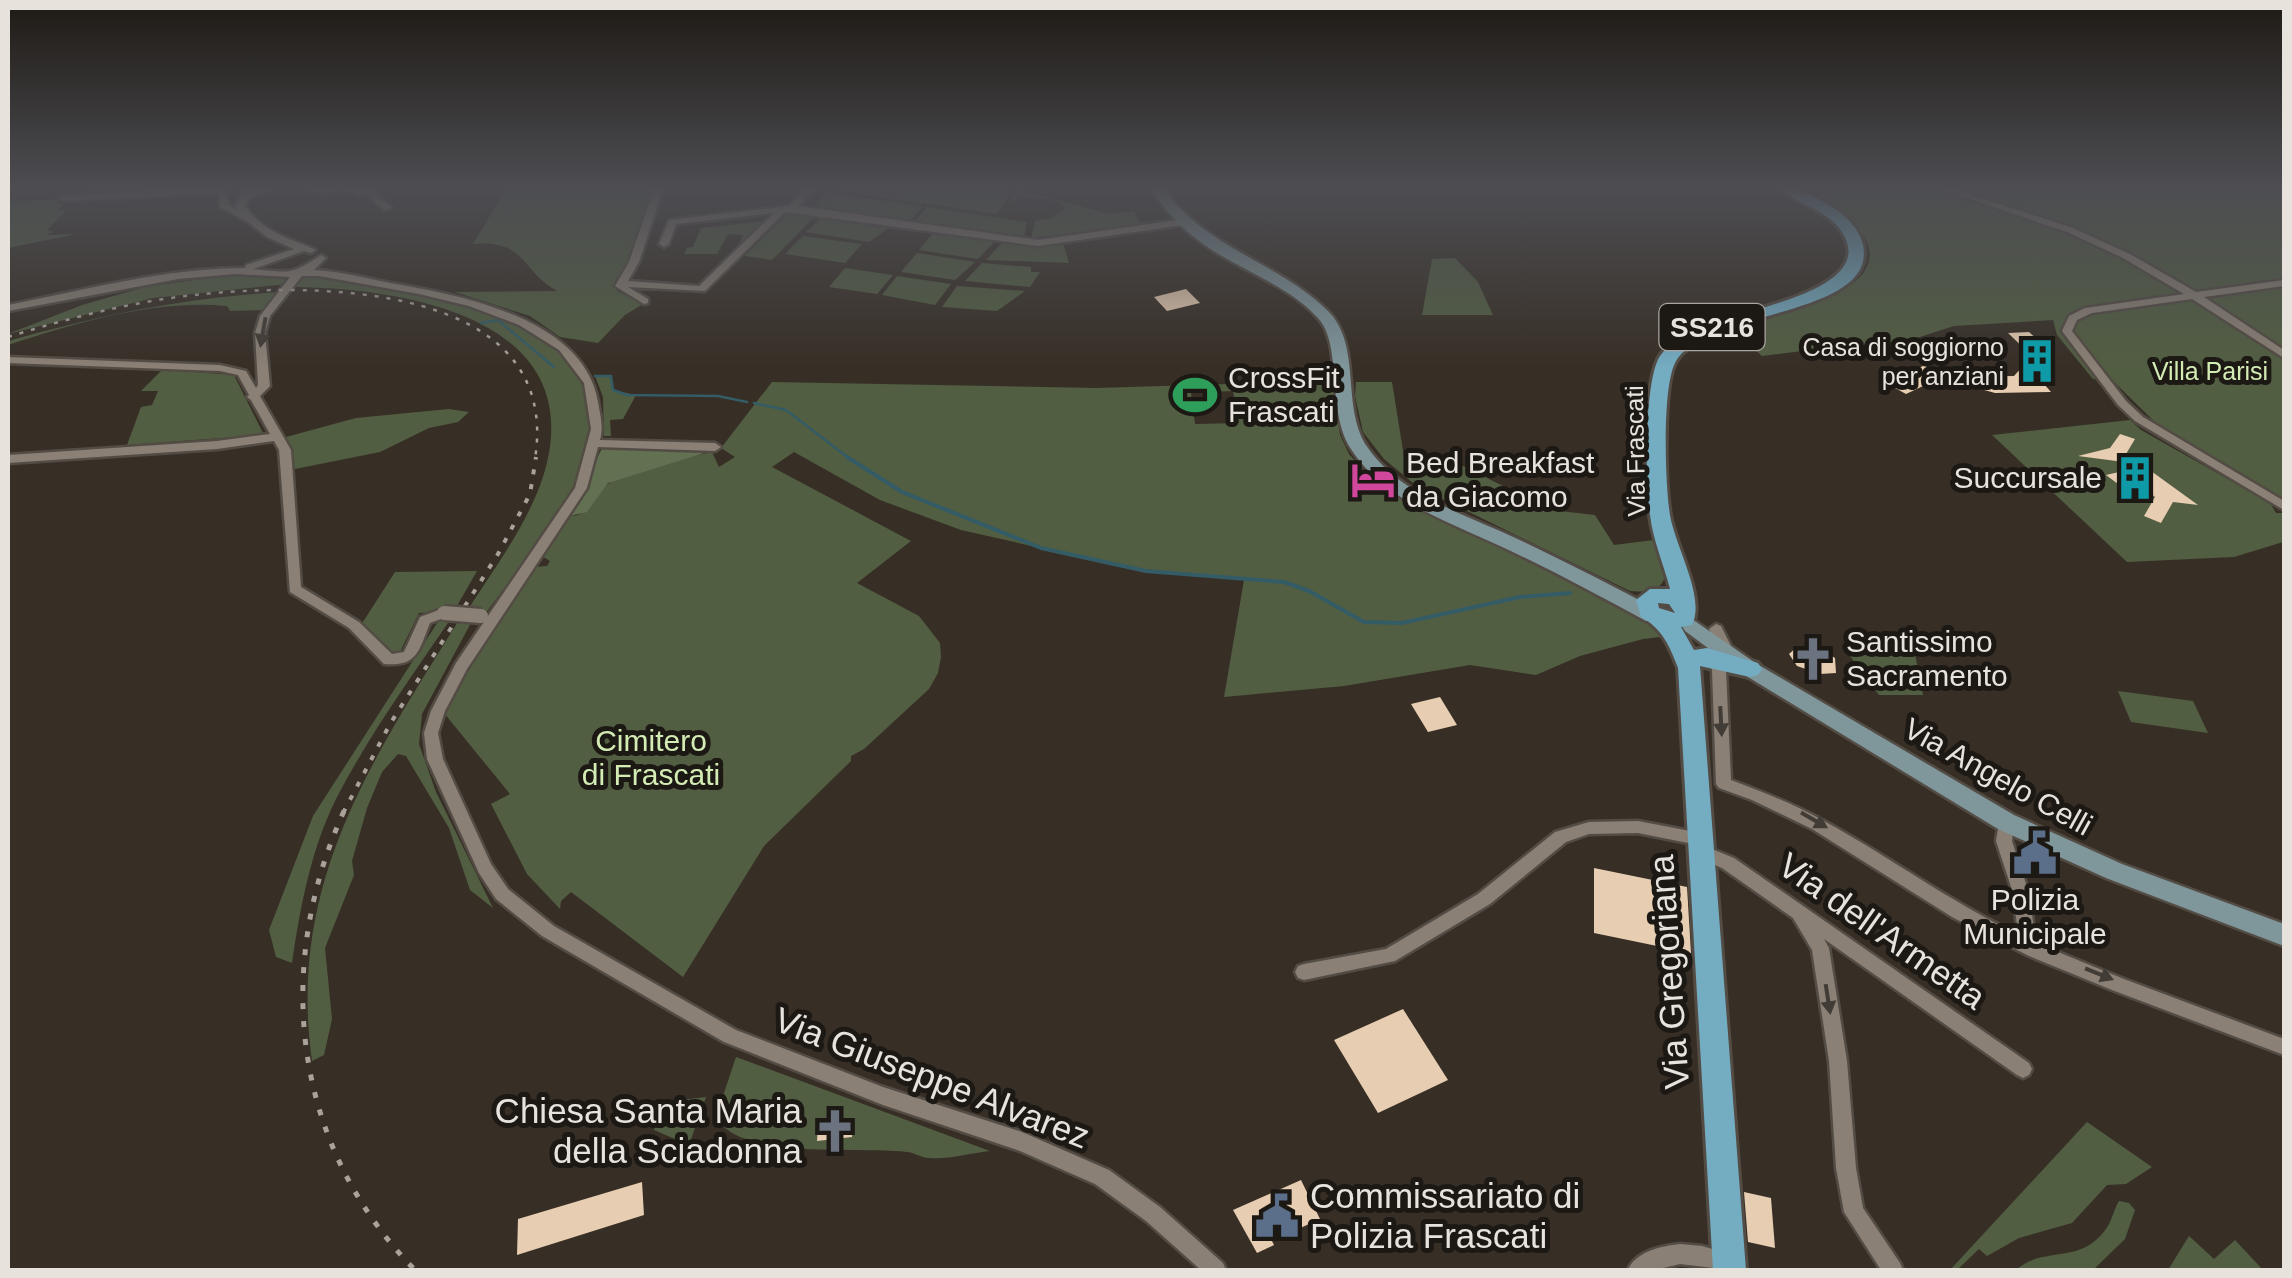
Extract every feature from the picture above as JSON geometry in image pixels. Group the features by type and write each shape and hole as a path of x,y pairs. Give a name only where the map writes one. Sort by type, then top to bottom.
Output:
{"main road":[{"name":"Via Frascati","path":"1687,630 1676,569 1660,515 1659,390 1668,357 1684,341 1719,324 1830,289 1847,277 1855,249"},
{"name":"Via Angelo Celli","path":"1687,630 1750,669"},
{"name":"Via Gregoriana","path":"1687,630 1729,1266"}],"street":[{"path":"268,273 266,266 282,249"},
{"path":"307,249 321,258"},
{"path":"621,283 638,249"},
{"path":"621,283 692,290 708,286 723,276 747,249"},
{"path":"1220,249 1304,299 1328,319 1338,342 1344,418 1357,446 1380,472 1432,505 1687,630 1724,784 1807,816 1960,912 2028,945 2284,1047"},
{"path":"2106,249 2193,293 2284,355"},
{"path":"8,308 228,271 311,250"},
{"path":"253,396 264,386 260,333 265,316 299,273 321,258"},
{"path":"321,258 321,267 334,276"},
{"path":"8,360 220,368 242,373 277,436 288,468 294,589 354,625 390,660 408,656 425,620 444,613 487,616 581,488 592,464 598,417 592,388 582,368 544,332 524,320 469,301 334,276 228,271"},
{"path":"2284,282 2083,312 2068,324 2068,336 2134,414 2284,506"},
{"path":"621,283 625,292 644,301"},
{"path":"8,459 277,436"},
{"path":"594,443 715,447"},
{"name":"Via Giuseppe Alvarez","path":"487,616 434,718 430,738 435,759 485,868 502,894 534,922 730,1036 883,1096 1022,1142 1111,1182 1216,1270"},
{"name":"Via Angelo Celli","path":"1750,669 2006,822 2114,872 2284,935"},
{"path":"2006,822 2004,842 2021,893 2028,945"},
{"name":"Via dell'Armetta","path":"1304,972 1390,956 1484,899 1561,836 1589,828 1638,828 1701,845 2023,1069"},
{"path":"1795,910 1820,948 1838,1061 1846,1168 1854,1212 1893,1270"},
{"path":"1642,1267 1673,1253 1729,1266"}],"green space":[{"path":"508,249 632,249 626,267 615,280 617,291 643,304 625,315 598,343 560,337 530,316 455,292 557,291"},
{"path":"687,249 720,249 717,254 684,254"},
{"path":"752,249 783,249 772,260 745,256"},
{"path":"790,249 858,249 845,263 785,254"},
{"path":"920,249 988,249 978,259"},
{"path":"997,249 1065,249 1069,263 986,260"},
{"name":"Villa Parisi","path":"1868,249 2284,249 2284,500 2165,432 2113,381 2093,379 2057,335 2053,320 1954,326 1892,346 1834,347 1762,356 1731,328 1806,307 1833,295 1855,281 1868,264"},
{"path":"917,253 975,262 955,280 901,272"},
{"path":"1455,258 1478,282 1493,315 1422,315 1432,259"},
{"path":"982,263 1031,267 1031,272 1040,272 1030,287 965,281"},
{"path":"845,268 893,275 877,294 829,287"},
{"path":"250,272 287,280 287,284 153,298 8,334 82,305 145,287"},
{"path":"318,276 492,312 546,341 566,360 581,383 589,410 589,440 579,474 549,529 486,613 467,611 519,529 543,477 551,423 541,380 515,347 479,323 434,306 386,295 292,287 301,278"},
{"path":"897,276 951,284 935,305 882,295"},
{"path":"957,286 1025,291 997,311 942,307"},
{"path":"282,292 267,310 230,311 227,306 200,305 144,309"},
{"path":"144,309 8,345 8,341"},
{"path":"167,370 234,375 264,435 127,445 141,407 152,405 158,391 141,391"},
{"path":"595,376 611,376 613,390 636,395 623,419 610,420 611,436 604,436 603,397"},
{"name":"Cimitero di Frascati","path":"1333,381 1340,435 1349,454 1365,472 1412,503 1648,621 1669,636 1580,656 1536,675 1470,665 1344,686 1224,697 1244,580 1125,567 961,530 880,500 794,452 772,467 911,541 857,583 919,616 940,643 938,673 929,689 864,749 851,756 851,761 764,846 683,977 571,892 561,901 560,909 527,874 491,804 510,794 444,713 530,574 535,567 547,566 550,561 543,557 570,516 589,508 605,486 660,464 712,452 719,467 735,457 721,448 772,382 1096,388","holes":["1233,391 1239,423 1195,424 1191,393"]},
{"path":"1356,382 1392,382 1405,463 1463,466 1551,510 1595,515 1614,545 1654,540 1665,570 1661,584 1654,589 1630,591 1418,487 1384,459 1363,432"},
{"path":"449,409 469,412 458,422 429,428 380,452 295,469 286,437 356,418"},
{"path":"2130,420 2270,503 2276,513 2283,513 2283,542 2234,557 2127,562 1992,435"},
{"path":"603,446 714,450 608,483 587,512 570,516"},
{"path":"477,571 454,611 419,613 399,654 391,654 361,625 395,572"},
{"path":"441,617 452,617 377,729 327,818 308,879 292,963 276,957 269,930 313,816"},
{"path":"461,617 472,621 422,714 419,744 436,792 493,908 470,890 449,828 406,756 398,754 382,772 367,808 352,861 354,875 325,948 332,1019 324,1055 312,1061 308,997 312,937 325,880 368,773"},
{"path":"1852,633 1914,649 1923,695 1879,695 1847,652 1845,643"},
{"path":"2118,691 2193,701 2208,733 2131,722"},
{"path":"736,1057 990,1151 926,1158 907,1152 804,1149 749,1140 729,1131 716,1117"},
{"path":"706,1097 689,1145 654,1130 663,1102"},
{"path":"2087,1122 2152,1167 2126,1184 2107,1185 2072,1223 2019,1238 1987,1256 1979,1249 1957,1270 1950,1270"},
{"path":"2119,1201 2129,1203 2135,1210 2125,1239 2093,1270 2016,1270 2038,1258 2085,1248 2108,1226"},
{"path":"2189,1236 2214,1259 2235,1240 2263,1270 2168,1270"}],"building":[{"path":"1186,289 1200,303 1167,311 1154,297"},
{"name":"Casa di soggiorno per anziani","path":"2029,332 2053,354 2036,375 2051,392 1995,393 1949,380 2014,376 2032,356 2008,333"},
{"path":"1923,366 1951,373 1906,394 1886,383"},
{"path":"2120,434 2135,439 2126,454 2139,464 2078,456 2110,448"},
{"path":"2145,466 2198,505 2173,502 2161,523 2144,516 2155,497 2137,483 2122,487 2106,475"},
{"name":"Santissimo Sacramento","path":"1798,646 1822,650 1835,658 1836,673 1820,674 1797,666 1789,654"},
{"path":"1440,697 1457,725 1428,732 1411,704"},
{"path":"1594,868 1687,887 1691,953 1594,933"},
{"path":"1403,1009 1448,1080 1378,1113 1334,1040"},
{"name":"Chiesa Santa Maria della Sciadonna","path":"853,1121 852,1137 817,1141 818,1125"},
{"name":"Commissariato di Polizia Frascati","path":"1301,1180 1320,1219 1272,1241 1274,1245 1257,1253 1233,1210"},
{"path":"642,1182 644,1215 517,1255 518,1219"},
{"path":"1744,1192 1771,1198 1775,1248 1748,1242"}],"waterway":[{"path":"481,323 498,320 554,367"},
{"path":"595,376 611,376 613,390 627,395 718,396 747,402"},
{"path":"754,403 786,410 849,458"},
{"path":"849,458 902,492 1041,548 1146,571 1284,582 1309,591 1364,622 1402,623 1520,597 1570,593"}],"railway":[{"path":"8,337 124,306 244,291 362,294 420,305 471,325 510,356 533,400 535,459"},
{"path":"344,811 390,724 498,554 530,494 536,457"},
{"path":"344,811 322,870 308,931 303,992 307,1052 320,1111 342,1167 374,1221 415,1270"}],"place":[{"name":"Casa di soggiorno per anziani","path":"2037,361"},
{"name":"CrossFit Frascati","path":"1195,395"},
{"name":"Succursale","path":"2135,478"},
{"name":"Bed Breakfast da Giacomo","path":"1373,480"},
{"name":"Santissimo Sacramento","path":"1813,659"},
{"name":"Polizia Municipale","path":"2035,853"},
{"name":"Chiesa Santa Maria della Sciadonna","path":"835,1131"},
{"name":"Commissariato di Polizia Frascati","path":"1277,1216"}]}
